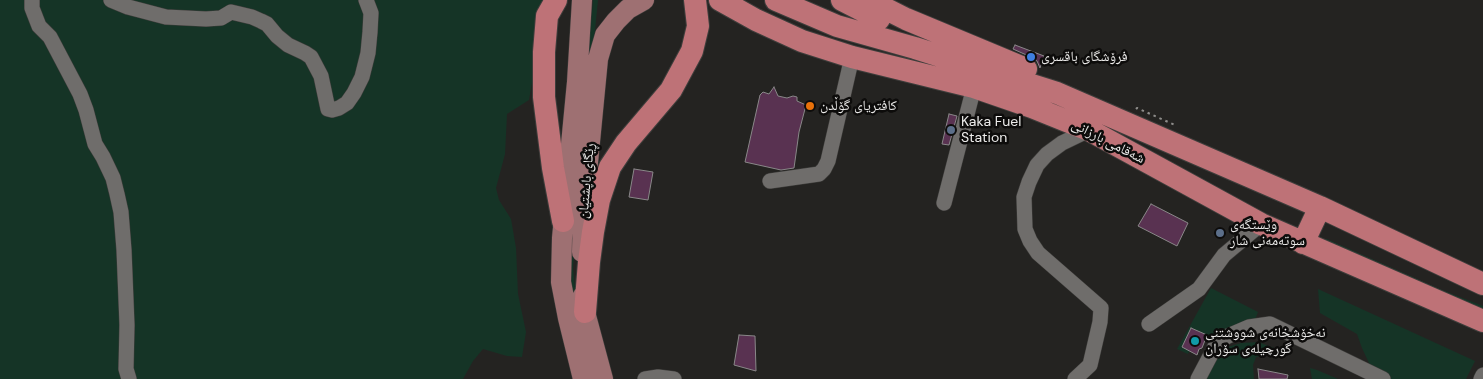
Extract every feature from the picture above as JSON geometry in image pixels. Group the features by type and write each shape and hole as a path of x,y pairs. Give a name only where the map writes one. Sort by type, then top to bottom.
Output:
{"highway":[{"path":"556,0 547,16 544,52 544,98 563,221"},
{"path":"585,312 589,262 599,200 610,167 626,143 671,90 692,51 698,26 694,0"},
{"name":"شەقامی بارزانی","path":"720,0 756,20 802,40 852,57 974,87 1032,107 1089,130 1261,224 1483,321"},
{"name":"شەقامی بارزانی","path":"776,0 837,26 916,48 1057,93 1320,207 1483,284"},
{"path":"842,0 883,20 1057,93"},
{"path":"868,0 963,44 1073,88 1088,96 1106,114"},
{"path":"1303,242 1320,207"}],"main road":[{"name":"ڕێگای باپشتیان","path":"582,0 577,82 563,221 561,282 583,379"},
{"name":"ڕێگای باپشتیان","path":"603,379 585,312 580,277 598,59 605,35 628,9 644,0"}],"street":[{"path":"32,0 32,8 39,26 50,37 80,94 94,144 110,171 117,194 121,212 124,250 128,325 126,369 128,379"},
{"path":"111,0 166,18 221,18 231,12 261,21 288,45 311,57 321,76 328,109 332,110 346,103 354,93 362,77 368,53 371,13 366,0"},
{"path":"770,181 819,174 824,169 828,161 852,57"},
{"path":"944,203 974,87"},
{"path":"1074,379 1090,365 1102,308 1038,253 1030,241 1026,229 1024,197 1037,165 1046,154 1062,143 1089,130"},
{"path":"1149,324 1199,289 1224,255 1261,224"},
{"path":"1198,379 1217,343 1249,327 1270,324 1383,379"},
{"path":"645,379 658,377 674,379"}],"green space":[{"path":"0,0 546,0 529,100 507,114 505,154 496,188 499,200 511,219 516,248 518,294 526,332 522,357 507,356 483,349 473,361 463,379 0,379"},
{"path":"593,0 598,0 573,268 575,288 598,379 591,379 568,271"},
{"path":"1327,239 1483,306 1483,314 1323,240"},
{"path":"1211,288 1258,312 1255,320 1193,343 1188,354 1177,349"},
{"path":"1318,289 1475,361 1466,379 1381,379 1375,376 1357,334 1320,313"},
{"path":"1258,342 1274,348 1280,356 1269,354 1256,357 1253,365 1254,379 1202,379 1215,351 1241,343"},
{"path":"1310,368 1317,370 1338,379 1312,379"}],"building":[{"path":"1015,45 1044,56 1040,68 1037,61 1013,49"},
{"path":"774,87 778,96 787,98 797,97 797,101 806,105 799,132 794,168 781,170 745,162 760,95 763,92 769,94"},
{"name":"Kaka Fuel Station","path":"949,114 957,116 949,145 942,144"},
{"path":"634,169 653,172 648,200 629,197"},
{"path":"1151,204 1188,223 1177,246 1138,226"},
{"name":"نەخۆشخانەی شووشتنی گورچیلەی سۆران","path":"1191,328 1207,335 1197,355 1182,347"},
{"path":"739,335 755,336 756,371 734,365"},
{"path":"1258,369 1288,375 1287,379 1259,379"}],"place":[{"name":"فرۆشگای باقسری","path":"1031,57"},
{"name":"کافتریای گۆڵدن","path":"810,106"},
{"name":"Kaka Fuel Station","path":"951,130"},
{"name":"وێستگەی سوتەمەنی شار","path":"1220,233"},
{"name":"نەخۆشخانەی شووشتنی گورچیلەی سۆران","path":"1195,341"}]}
